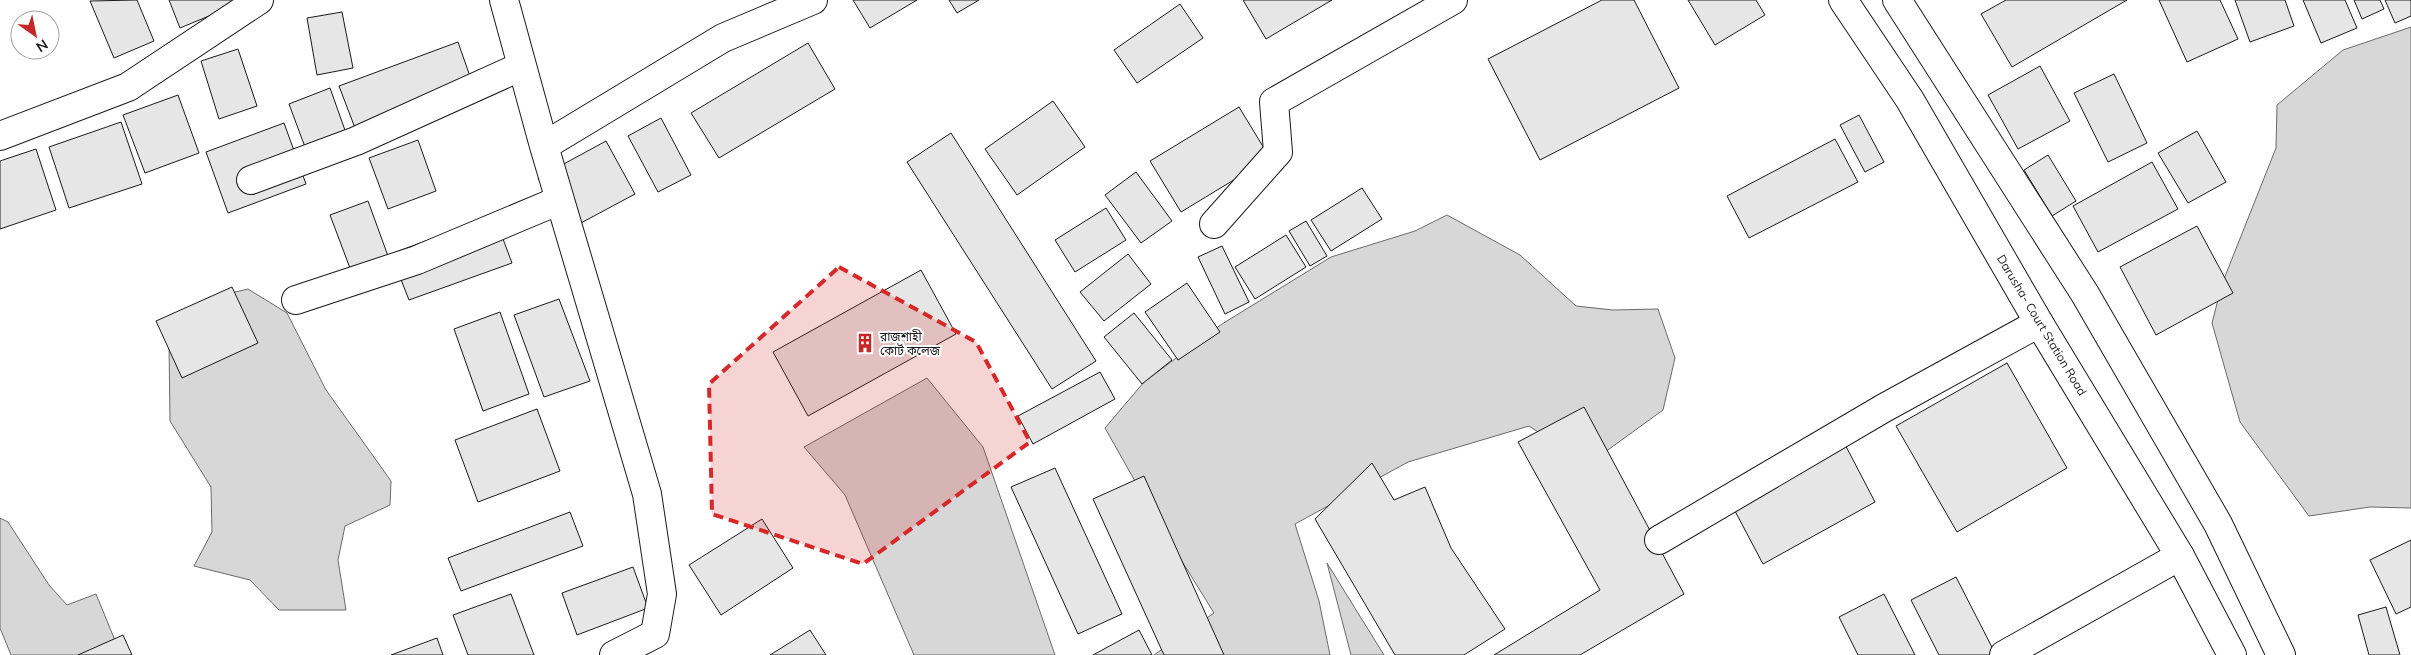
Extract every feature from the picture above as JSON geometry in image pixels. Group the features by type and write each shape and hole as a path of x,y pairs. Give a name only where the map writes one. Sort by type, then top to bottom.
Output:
{"street":[{"path":"0,136 128,86 259,0"},
{"path":"504,0 544,146 646,494 662,594 655,634 614,655"},
{"path":"544,146 723,38 813,0"},
{"path":"1214,224 1278,152 1274,102 1453,0"},
{"name":"Darusha- Court Station Road","path":"1843,0 1910,100 2039,323 2180,556 2232,655"},
{"path":"1897,0 2085,294 2218,524 2281,655"},
{"path":"251,180 356,141 522,66"},
{"path":"296,300 417,260 560,200"},
{"path":"1659,540 1884,408 2039,323"},
{"path":"2004,655 2180,556"}],"highlighted area":[{"path":"839,267 976,342 1030,442 863,564 712,514 709,384"}],"shaded area":[{"path":"2411,27 2411,508 2370,507 2309,516 2240,422 2212,323 2222,284 2276,148 2277,105 2343,50"},
{"path":"1447,215 1520,255 1576,306 1613,310 1658,309 1675,358 1663,410 1605,452 1579,459 1529,426 1408,462 1295,524 1319,601 1330,655 1154,655 1214,613 1162,529 1105,428 1144,382 1222,324 1331,257 1415,231"},
{"path":"248,289 287,313 326,390 391,481 390,505 345,526 338,560 346,610 279,610 250,580 194,566 212,532 211,487 170,421 169,343 205,299"},
{"path":"927,378 983,447 1055,655 914,655 845,495 804,447"},
{"path":"0,518 8,522 49,585 67,605 96,594 121,655 11,655 0,628"},
{"path":"1327,563 1384,655 1351,655"}],"building":[{"path":"137,0 154,41 114,58 90,1"},
{"path":"169,0 236,0 238,4 180,28"},
{"path":"853,0 917,0 870,28"},
{"path":"949,0 979,0 957,13"},
{"path":"1243,0 1332,0 1266,39"},
{"path":"1602,0 1634,0 1679,88 1540,160 1488,59"},
{"path":"1688,0 1756,0 1765,15 1715,45"},
{"path":"2006,0 2127,0 2012,67 1981,14"},
{"path":"2159,0 2220,0 2238,39 2187,62"},
{"path":"2235,0 2285,0 2294,26 2250,42"},
{"path":"2303,0 2345,0 2357,28 2321,43"},
{"path":"2354,0 2380,0 2384,9 2362,19"},
{"path":"2385,0 2411,0 2411,16 2395,23"},
{"path":"1180,4 1203,38 1137,83 1114,50"},
{"path":"342,12 353,68 317,75 307,18"},
{"path":"458,42 473,85 355,128 339,86"},
{"path":"808,43 835,89 719,158 691,113"},
{"path":"238,49 257,106 219,119 201,61"},
{"path":"2040,66 2070,121 2018,149 1988,95"},
{"path":"2114,74 2147,143 2108,162 2074,93"},
{"path":"330,88 346,133 305,147 289,104"},
{"path":"178,95 199,153 145,173 123,115"},
{"path":"1053,101 1085,147 1017,195 985,149"},
{"path":"1239,107 1270,158 1181,212 1150,161"},
{"path":"1859,115 1884,162 1865,172 1840,125"},
{"path":"661,118 691,175 658,192 628,136"},
{"path":"121,122 142,184 69,208 49,147"},
{"path":"284,123 306,184 228,213 206,152"},
{"path":"2197,131 2226,182 2188,203 2158,153"},
{"path":"951,133 1096,361 1052,389 907,162"},
{"path":"1835,139 1858,182 1749,238 1727,196"},
{"path":"418,140 436,191 388,209 369,158"},
{"path":"606,141 635,194 566,231 538,178"},
{"path":"36,149 56,210 0,229 0,161"},
{"path":"2048,155 2076,201 2052,216 2024,170"},
{"path":"2152,162 2178,209 2098,252 2073,206"},
{"path":"1136,172 1172,221 1141,243 1105,195"},
{"path":"1362,188 1382,219 1331,251 1311,220"},
{"path":"368,201 396,278 359,292 330,215"},
{"path":"1106,208 1126,240 1075,272 1055,240"},
{"path":"494,215 512,263 409,300 391,254"},
{"path":"1306,221 1327,256 1310,266 1289,231"},
{"path":"2197,226 2233,293 2156,335 2120,267"},
{"path":"1286,235 1306,267 1255,299 1235,267"},
{"path":"1222,246 1249,302 1225,314 1198,257"},
{"path":"1128,254 1151,284 1104,321 1080,292"},
{"name":"রাজশাহী কোর্ট কলেজ","path":"921,270 956,334 808,416 773,352"},
{"path":"1187,283 1220,332 1178,360 1145,312"},
{"path":"232,287 258,343 182,378 156,321"},
{"path":"559,299 590,381 544,397 514,315"},
{"path":"500,312 529,394 483,411 454,329"},
{"path":"1134,313 1172,360 1142,384 1104,337"},
{"path":"2007,363 2067,468 1957,532 1896,426"},
{"path":"1100,372 1115,399 1033,444 1018,416"},
{"path":"1584,407 1684,594 1580,655 1494,655 1600,590 1518,442"},
{"path":"537,409 560,471 478,502 455,440"},
{"path":"1839,433 1875,502 1763,564 1726,494"},
{"path":"1372,463 1394,500 1425,487 1451,548 1505,629 1464,655 1395,655 1315,519"},
{"path":"1055,468 1122,614 1078,634 1011,487"},
{"path":"1144,476 1224,655 1164,655 1093,499"},
{"path":"570,512 583,546 461,591 448,558"},
{"path":"762,519 793,568 721,615 689,565"},
{"path":"2411,540 2411,607 2396,614 2370,560"},
{"path":"633,567 648,608 577,635 562,593"},
{"path":"1956,577 1996,655 1939,655 1911,600"},
{"path":"511,594 534,655 468,655 453,615"},
{"path":"1884,594 1915,655 1858,655 1839,617"},
{"path":"2386,607 2400,655 2369,655 2358,615"},
{"path":"810,630 826,655 770,655"},
{"path":"1139,630 1152,655 1093,655"},
{"path":"123,635 132,655 78,655"},
{"path":"437,638 443,655 391,655"}],"place":[{"name":"রাজশাহী কোর্ট কলেজ","path":"865,343"}]}
